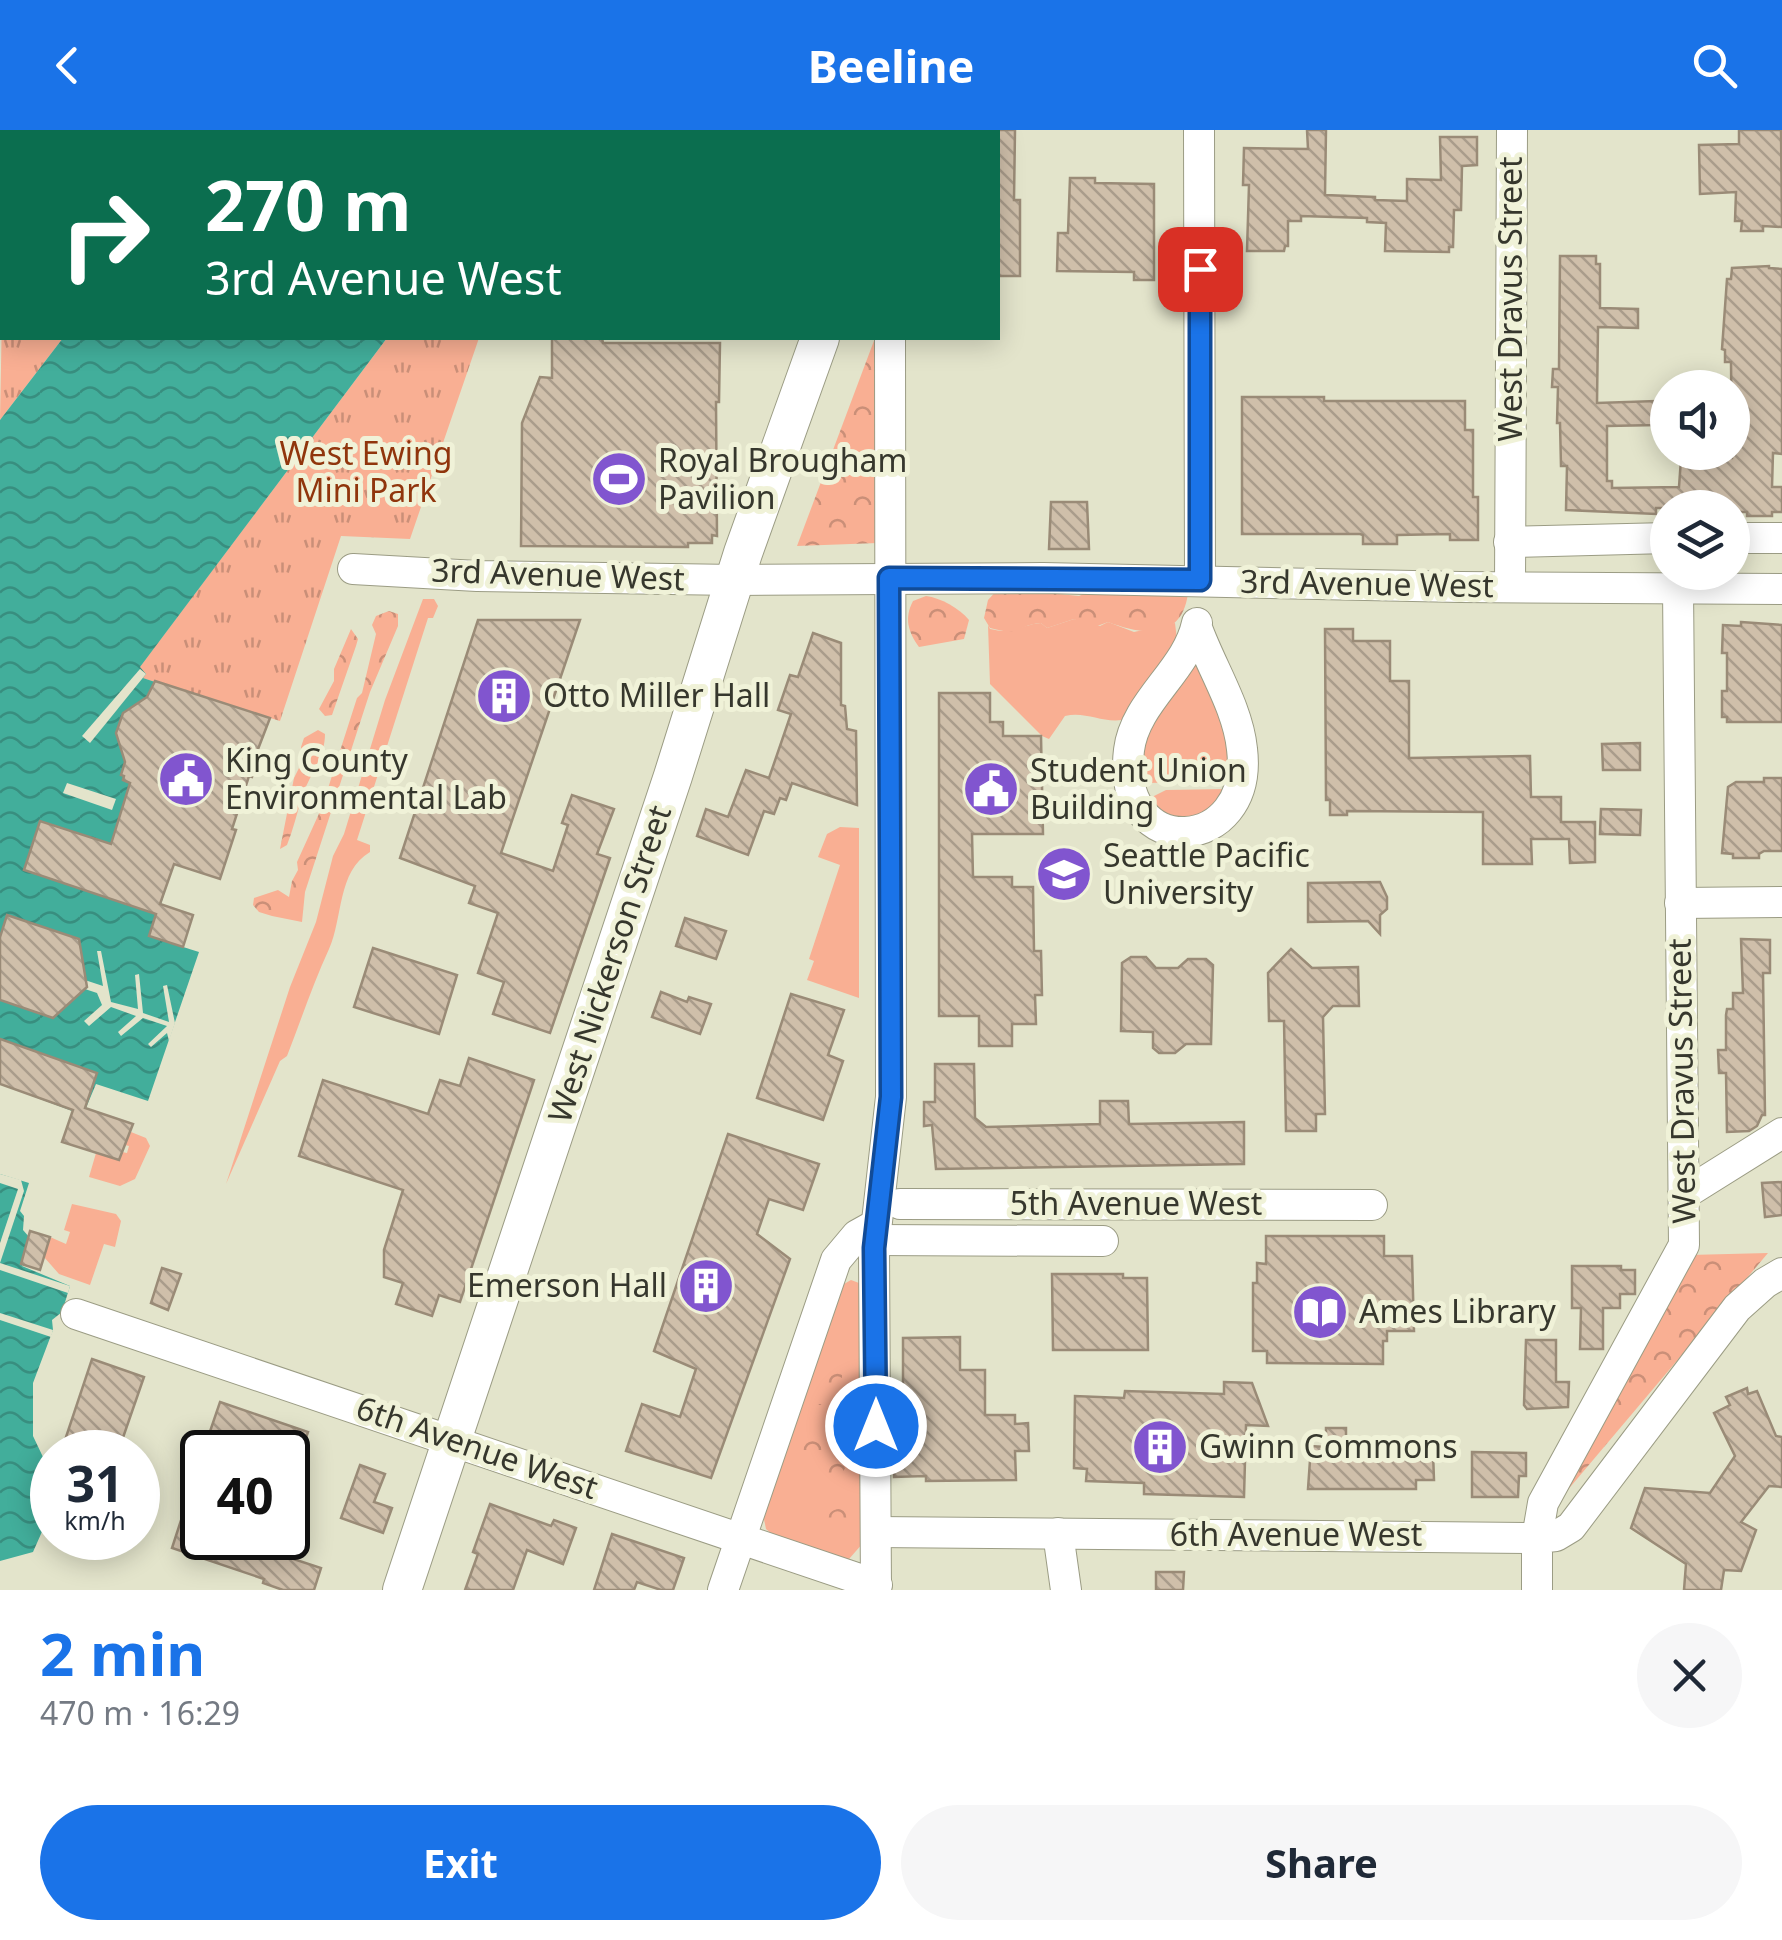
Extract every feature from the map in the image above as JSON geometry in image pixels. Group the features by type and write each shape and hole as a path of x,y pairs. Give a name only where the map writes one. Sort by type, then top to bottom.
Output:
{"main road":[{"name":"West Nickerson Street","path":"402,1590 735,580 819,340"}],"street":[{"path":"1199,130 1200,580"},
{"name":"West Dravus Street","path":"1510,587 1512,130"},
{"path":"877,1588 875,1232 891,1097 890,340"},
{"name":"3rd Avenue West","path":"1509,542 1650,538"},
{"path":"1750,538 1782,538"},
{"name":"3rd Avenue West","path":"353,569 476,576 735,580 1200,580 1650,588"},
{"name":"3rd Avenue West","path":"1750,589 1782,590"},
{"name":"West Dravus Street","path":"1536,1590 1537,1538 1543,1503 1684,1245 1678,590"},
{"path":"1197,626 1232,714 1242,746 1244,771 1236,797 1220,820 1180,833 1162,830 1147,818 1133,787 1129,751 1141,718 1187,650 1197,626"},
{"path":"1680,902 1782,902"},
{"path":"1683,1195 1782,1133"},
{"name":"5th Avenue West","path":"900,1204 1372,1205"},
{"path":"723,1590 836,1260 856,1235 875,1232 1103,1242"},
{"path":"1537,1538 1556,1536 1571,1527 1737,1308 1782,1273"},
{"name":"6th Avenue West","path":"76,1314 877,1588"},
{"name":"6th Avenue West","path":"876,1532 1537,1538"},
{"path":"1058,1534 1066,1590"}],"green space":[{"path":"1,340 61,340 0,420"},
{"name":"West Ewing Mini Park","path":"385,340 478,340 410,539 341,536 280,721 142,678 139,668"},
{"path":"874,340 875,340 878,543 797,546"},
{"path":"999,588 1079,596 1088,592 1188,593 1178,620 1158,630 1134,630 1108,622 1092,628 1074,619 1047,628 1041,623 1008,631 990,628 984,618 988,600"},
{"path":"926,596 949,604 969,620 964,639 919,647 908,619 913,601"},
{"path":"423,599 434,599 438,606 433,618 428,618 357,840 370,845 370,852 359,860 346,883 333,937 287,1056 280,1061 226,1184 290,987 316,922 333,856 344,834 385,700"},
{"path":"389,611 398,614 398,626 370,692 305,892 302,922 259,912 253,905 254,898 278,890 289,897 297,862 322,807 357,698 362,693 376,634 372,625 376,616"},
{"path":"1074,619 1100,626 1108,622 1134,632 1175,623 1177,640 1122,720 1065,716 1049,739 990,684 988,625 998,631 1041,623 1047,628"},
{"path":"351,629 358,639 356,646 332,715 325,716 319,709 334,681 334,669"},
{"path":"1195,658 1233,744 1228,782 1139,783 1142,731"},
{"path":"318,730 325,734 322,751 287,845 280,849 294,778 303,760 301,747 304,738"},
{"path":"1228,789 1200,817 1162,816 1148,799 1166,790"},
{"path":"840,827 859,828 859,998 807,980 814,961 809,959 840,865 818,857 827,834"},
{"path":"131,1132 146,1138 150,1146 135,1179 120,1186 89,1177 96,1153 119,1160 122,1152 127,1153 129,1146 125,1145"},
{"path":"72,1204 116,1214 121,1221 115,1247 104,1244 90,1285 59,1274 44,1257 50,1237 66,1244 70,1232 64,1230"},
{"path":"1768,1253 1566,1492 1689,1255"},
{"path":"851,1280 859,1283 862,1293 863,1543 849,1559 841,1560 773,1535 766,1529 763,1514 837,1288"},
{"path":"837,1357 842,1366 842,1383 834,1389 822,1387 817,1381 821,1361"},
{"path":"826,1405 835,1427 846,1438 849,1454 839,1477 814,1483 797,1469 795,1445 806,1427 803,1421 807,1409"},
{"path":"839,1509 851,1521 839,1533 827,1521"}],"water":[{"path":"61,340 385,340 140,667 146,674 143,678 155,682 174,864 161,904 193,915 183,947 199,952 148,1101 96,1084 83,1115 0,1084 0,420"},
{"path":"0,1174 29,1183 20,1211 24,1216 23,1230 30,1238 22,1266 70,1286 62,1312 52,1320 53,1330 33,1383 30,1553 0,1561"}],"pier":[{"path":"140,669 146,674 90,743 82,736"},
{"path":"67,783 116,799 112,810 63,793"},
{"path":"97,951 101,951 111,1002 138,1009 135,975 139,974 143,1013 169,1022 163,986 167,985 175,1023 169,1041 167,1033 151,1047 148,1044 167,1026 143,1018 121,1036 118,1032 136,1016 111,1007 89,1026 84,1021 102,1005 97,993 0,961 0,952 103,986"},
{"path":"0,1174 21,1180 24,1191 0,1263 0,1243 18,1189 0,1183"},
{"path":"0,1263 70,1286 68,1293 0,1270"},
{"path":"0,1313 53,1330 51,1337 0,1320"}],"building":[{"path":"1000,130 1015,130 1014,200 1020,200 1020,276 1000,276"},
{"path":"1307,130 1326,130 1325,195 1375,200 1407,201 1407,179 1441,180 1440,137 1477,137 1477,165 1462,166 1461,210 1454,210 1453,247 1449,247 1449,252 1385,251 1386,223 1367,222 1367,218 1301,216 1301,221 1288,221 1288,246 1284,251 1247,251 1249,185 1243,185 1244,148 1308,149"},
{"path":"1739,130 1781,130 1782,227 1741,231 1742,221 1735,221 1736,192 1700,194 1699,145 1739,144"},
{"path":"1070,178 1095,178 1095,183 1154,184 1154,280 1134,280 1134,272 1057,271 1058,233 1068,233"},
{"path":"1560,256 1596,256 1596,264 1600,264 1600,308 1638,309 1638,328 1598,327 1597,403 1650,401 1650,425 1607,426 1607,481 1612,481 1612,488 1679,487 1680,470 1750,470 1750,370 1731,370 1731,362 1725,362 1722,349 1727,279 1731,279 1732,268 1782,269 1782,454 1773,453 1772,487 1782,487 1782,512 1750,516 1750,490 1650,490 1650,514 1566,510 1567,466 1561,466 1558,387 1552,387 1553,369 1559,369"},
{"name":"Royal Brougham Pavilion","path":"552,340 720,343 716,402 717,536 712,535 712,543 688,543 688,547 521,546 522,423 540,377 552,378"},
{"path":"1242,397 1465,401 1465,430 1473,430 1473,497 1478,497 1478,540 1450,540 1450,534 1397,535 1397,544 1363,544 1360,534 1242,534"},
{"path":"1051,502 1087,502 1089,549 1049,549"},
{"path":"478,620 580,620 501,853 553,871 568,825 562,823 572,795 614,809 597,854 610,858 550,1033 493,1014 504,982 478,973 498,913 469,903 475,886 400,858"},
{"path":"1741,622 1782,625 1782,722 1727,722 1727,717 1722,717 1722,691 1727,691 1723,625 1741,626"},
{"path":"1325,629 1353,629 1353,641 1390,641 1390,681 1409,681 1409,758 1530,756 1531,797 1561,797 1561,822 1595,822 1595,862 1570,863 1569,839 1531,839 1532,864 1483,864 1483,812 1347,811 1347,815 1330,815 1330,800 1326,800"},
{"path":"813,633 841,643 841,705 845,706 847,729 856,731 857,805 792,783 786,800 780,798 774,814 764,811 748,855 697,836 706,809 728,817 746,770 769,778 791,714 778,710 790,675 798,677"},
{"name":"King County Environmental Lab","path":"155,681 270,718 232,829 236,830 220,879 174,864 160,904 193,915 183,947 149,936 156,914 24,870 40,821 111,844 130,783 121,775 125,762 116,733 123,713 147,697"},
{"path":"939,693 990,693 990,722 1003,722 1003,736 1041,736 1043,834 972,834 973,877 1012,877 1012,887 1033,887 1034,951 1041,951 1042,995 1035,995 1036,1024 1012,1024 1012,1046 979,1046 979,1016 939,1016"},
{"path":"1640,743 1640,770 1603,770 1602,744"},
{"path":"1764,778 1782,778 1782,851 1764,851 1759,858 1733,858 1733,854 1722,853 1728,787 1736,782 1764,782"},
{"path":"1601,809 1641,810 1640,835 1600,834"},
{"path":"1380,882 1387,897 1387,909 1380,915 1380,934 1368,921 1308,922 1308,883"},
{"path":"7,915 79,939 87,987 53,1018 0,1000 0,937"},
{"path":"685,918 726,931 716,959 676,946"},
{"path":"1741,939 1770,940 1770,973 1763,973 1765,1115 1749,1131 1727,1132 1726,1073 1719,1073 1718,1050 1726,1050 1726,1015 1727,1009 1733,1009 1733,993 1743,993"},
{"path":"373,948 457,975 439,1034 354,1007"},
{"path":"1291,949 1312,968 1358,967 1359,1006 1333,1006 1323,1017 1325,1114 1316,1114 1316,1131 1286,1131 1284,1021 1269,1021 1268,973"},
{"path":"1131,957 1146,957 1156,968 1178,968 1188,959 1206,959 1213,965 1211,1044 1186,1044 1175,1053 1159,1053 1153,1048 1153,1032 1121,1031 1122,963"},
{"path":"661,992 687,1002 689,997 711,1004 700,1034 652,1017"},
{"path":"791,994 844,1010 828,1055 843,1061 823,1120 757,1098"},
{"path":"0,1039 97,1073 85,1108 133,1124 119,1160 62,1142 73,1110 0,1084"},
{"path":"469,1058 534,1080 460,1302 439,1295 432,1316 396,1304 403,1283 384,1277 384,1250 403,1190 299,1156 323,1080 428,1114 440,1080 460,1086"},
{"path":"935,1064 974,1064 975,1118 986,1127 1100,1124 1100,1101 1128,1101 1129,1124 1244,1122 1244,1164 936,1169 932,1125 924,1126 924,1102 935,1102"},
{"name":"Emerson Hall","path":"728,1134 819,1164 803,1210 769,1199 757,1234 790,1259 711,1478 626,1451 642,1404 680,1417 696,1369 654,1351"},
{"path":"1782,1182 1782,1215 1765,1217 1762,1183"},
{"path":"30,1231 50,1237 40,1270 21,1264"},
{"name":"Ames Library","path":"1266,1236 1384,1236 1384,1256 1412,1256 1414,1331 1387,1331 1383,1364 1267,1363 1267,1351 1253,1351 1253,1283 1257,1283 1257,1263 1266,1264"},
{"path":"1572,1266 1621,1266 1621,1270 1635,1270 1635,1294 1620,1294 1620,1308 1603,1308 1603,1349 1580,1349 1581,1308 1572,1308"},
{"path":"162,1268 181,1274 168,1310 151,1303"},
{"path":"1052,1274 1147,1278 1148,1350 1053,1350"},
{"path":"960,1337 960,1370 985,1370 985,1415 1015,1415 1015,1424 1028,1423 1029,1451 1015,1451 1016,1480 926,1481 926,1476 894,1477 894,1413 903,1413 903,1338"},
{"path":"1526,1340 1556,1340 1556,1382 1569,1382 1568,1407 1527,1409 1524,1405"},
{"path":"92,1359 144,1377 126,1430 68,1430"},
{"name":"Gwinn Commons","path":"1224,1382 1252,1383 1268,1426 1246,1425 1244,1497 1144,1494 1144,1483 1086,1481 1087,1469 1074,1468 1075,1396 1124,1398 1125,1391 1224,1394"},
{"path":"1747,1388 1748,1394 1757,1391 1776,1436 1782,1437 1782,1487 1769,1486 1741,1522 1756,1530 1741,1571 1724,1570 1721,1590 1684,1590 1686,1564 1631,1528 1645,1488 1710,1493 1735,1456 1714,1413 1730,1405 1726,1397"},
{"path":"220,1402 302,1430 210,1430"},
{"path":"1326,1428 1346,1428 1346,1447 1394,1447 1394,1453 1433,1452 1434,1480 1416,1480 1416,1489 1308,1489 1311,1446 1326,1447"},
{"path":"1472,1452 1526,1453 1526,1476 1519,1476 1518,1497 1472,1497"},
{"path":"360,1465 385,1474 374,1502 392,1508 383,1533 341,1518"},
{"path":"490,1504 551,1526 554,1520 576,1528 563,1564 527,1550 513,1590 465,1590"},
{"path":"180,1523 180,1551 172,1548"},
{"path":"612,1534 684,1558 673,1590 637,1582 634,1590 594,1590"},
{"path":"208,1560 297,1560 321,1568 314,1590 283,1590 263,1583 264,1579"},
{"path":"1156,1572 1184,1572 1183,1590 1156,1590"}],"place":[{"name":"Royal Brougham Pavilion","path":"619,479"},
{"name":"Otto Miller Hall","path":"504,696"},
{"name":"King County Environmental Lab","path":"186,779"},
{"name":"Student Union Building","path":"991,789"},
{"name":"Seattle Pacific University","path":"1064,874"},
{"name":"Emerson Hall","path":"706,1286"},
{"name":"Ames Library","path":"1320,1312"},
{"name":"Gwinn Commons","path":"1160,1447"}],"route":[{"path":"876,1426 874,1248 891,1097 889,578 1200,580 1200,269"}]}
